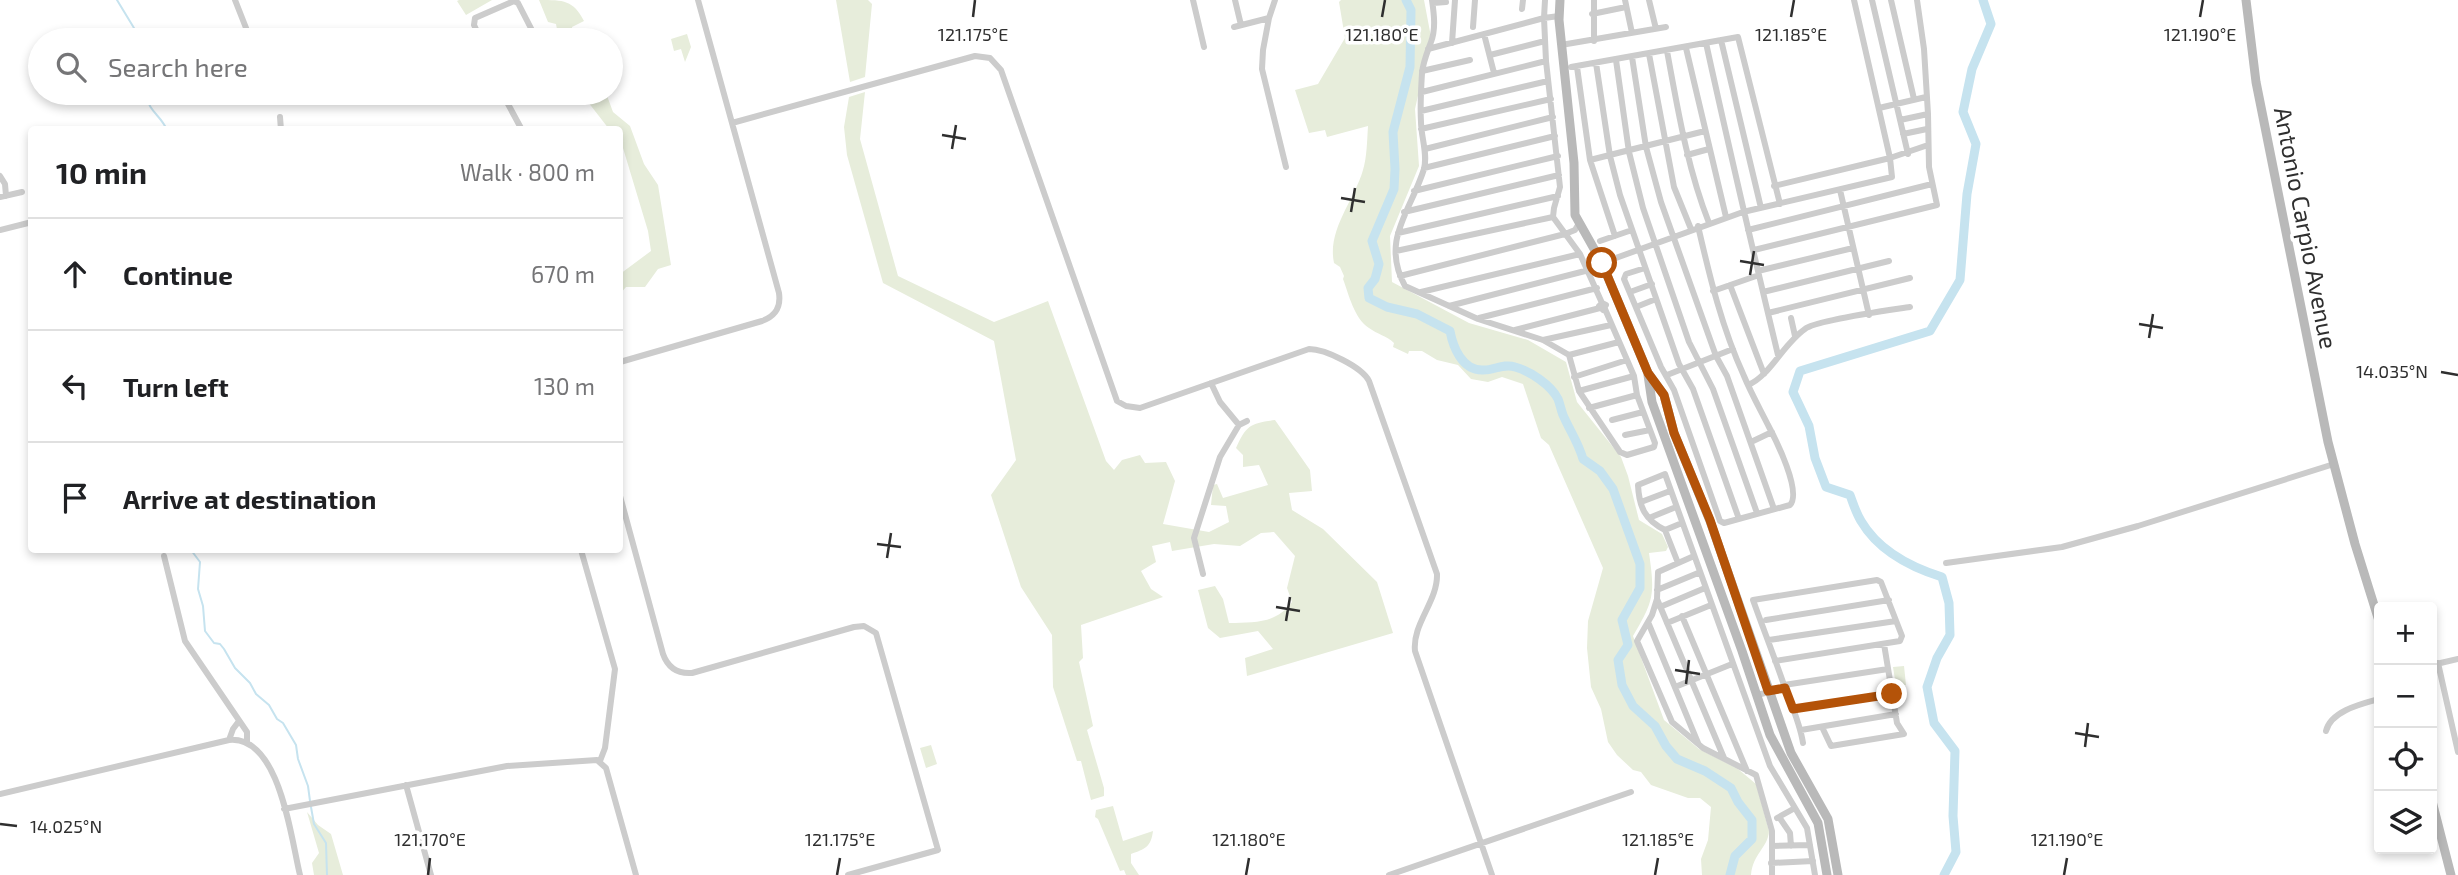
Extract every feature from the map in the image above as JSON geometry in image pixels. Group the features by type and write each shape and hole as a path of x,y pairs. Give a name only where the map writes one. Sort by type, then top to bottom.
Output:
{"street":[{"path":"235,0 246,28"},
{"path":"623,361 762,321 774,314 779,307 779,293 698,0"},
{"path":"1193,0 1204,47"},
{"path":"1235,0 1241,25"},
{"path":"1275,0 1269,18 1262,69 1286,167"},
{"path":"1452,43 1455,0"},
{"path":"1473,27 1475,0"},
{"path":"1522,9 1524,0"},
{"path":"1545,0 1546,61 1559,175 1553,217 1580,254 1597,288 1602,307 1634,376 1637,395 1655,443 1654,447 1623,455 1579,391 1569,355"},
{"path":"1560,0 1561,45 1573,163 1574,215 1602,263 1648,373 1653,402 1770,735 1818,823 1826,875"},
{"path":"1594,0 1594,41"},
{"path":"1649,0 1656,29"},
{"path":"1602,263 1742,212 1891,178 1893,173 1890,158 1854,0"},
{"path":"1872,0 1908,153"},
{"path":"1891,0 1914,99"},
{"path":"1754,250 1937,205 1928,167 1924,49 1917,0"},
{"name":"Antonio Carpio Avenue","path":"2246,0 2256,82 2334,464 2374,604"},
{"path":"476,28 475,18 514,1 531,28"},
{"path":"1446,2 1432,1 1434,21 1422,71 1424,168 1404,212 1398,233 1396,251 1400,276 1405,286 1478,319 1543,340 1569,355 1619,342"},
{"path":"1592,14 1625,4 1633,33"},
{"path":"1428,48 1559,16"},
{"path":"1234,27 1269,18"},
{"path":"1561,45 1666,27"},
{"path":"1483,34 1494,73"},
{"path":"1615,236 1590,160 1574,67 1686,48 1737,36 1780,204"},
{"path":"1721,40 1761,208"},
{"path":"1490,55 1545,41"},
{"path":"1706,43 1742,212 1754,250 1778,355"},
{"path":"1686,48 1726,217"},
{"path":"1667,51 1682,137 1698,195 1709,223"},
{"path":"1645,268 1625,274 1624,279 1661,367 1667,374 1719,520 1724,523 1790,505 1795,499 1786,464 1733,349 1694,228 1674,187 1649,54"},
{"path":"732,123 975,56 993,59 1001,70 1115,399 1126,406 1140,408 1313,349 1360,370 1367,377 1437,574 1435,589 1415,640 1415,651 1492,875"},
{"path":"1632,57 1646,147 1661,202 1774,509"},
{"path":"1422,71 1470,60"},
{"path":"1616,60 1629,152 1643,208 1689,342 1713,389 1757,513"},
{"path":"1422,92 1546,61"},
{"path":"1596,64 1610,156 1632,230 1739,519"},
{"path":"1421,111 1548,81"},
{"path":"1879,108 1926,97"},
{"path":"1422,129 1551,99"},
{"path":"508,105 520,126"},
{"path":"1900,120 1928,114"},
{"path":"280,117 281,126"},
{"path":"1425,149 1553,117"},
{"path":"1903,134 1927,128"},
{"path":"1590,160 1705,131"},
{"path":"1424,168 1555,136"},
{"path":"1774,186 1890,158 1928,145"},
{"path":"1687,155 1709,149"},
{"path":"1414,191 1558,156"},
{"path":"1404,212 1559,175"},
{"path":"0,176 5,184 3,196 22,192"},
{"path":"1748,230 1933,184"},
{"path":"1840,190 1869,314"},
{"path":"1398,233 1558,196"},
{"path":"1396,251 1553,217"},
{"path":"0,230 28,223"},
{"path":"1400,276 1565,234 1575,230 1578,225"},
{"path":"1600,241 1632,230"},
{"path":"1713,291 1759,273 1853,248"},
{"path":"1421,292 1580,254"},
{"path":"1763,292 1889,261"},
{"path":"1449,306 1589,270"},
{"path":"1768,313 1910,278"},
{"path":"1630,292 1651,284"},
{"path":"1730,285 1764,374"},
{"path":"1478,319 1597,288"},
{"path":"1636,307 1656,299"},
{"path":"1514,331 1602,307"},
{"path":"1748,385 1759,380 1795,336 1808,326 1910,307"},
{"path":"1791,318 1795,336"},
{"path":"1543,340 1611,325"},
{"path":"1667,374 1733,349"},
{"path":"1574,377 1627,360"},
{"path":"1648,373 1664,395 1674,433 1710,520 1791,753 1828,819 1838,875"},
{"path":"1579,391 1634,376"},
{"path":"1211,383 1220,402 1239,425"},
{"path":"1589,408 1637,395"},
{"path":"1612,420 1643,412"},
{"path":"1203,574 1195,533 1205,509 1216,466 1239,425 1247,421"},
{"path":"1625,435 1650,430"},
{"path":"1751,442 1772,432"},
{"path":"1946,563 2062,547 2334,464"},
{"path":"1678,563 1665,530 1652,524 1644,516 1638,485 1665,474 1770,766 1807,828 1815,875"},
{"path":"1641,502 1670,491"},
{"path":"623,507 663,654 668,665 674,670 692,673 854,627 864,626 876,633 938,850 848,875"},
{"path":"1648,518 1676,507"},
{"path":"1665,530 1682,523"},
{"path":"582,553 615,669 605,748 600,761"},
{"path":"164,556 185,641 248,734 247,742"},
{"path":"1694,556 1658,572 1657,599 1724,759"},
{"path":"1657,590 1698,573"},
{"path":"1775,661 1900,641 1902,636 1881,582 1877,580 1753,600 1775,661 1801,730 1803,743"},
{"path":"1660,607 1705,588"},
{"path":"1657,599 1637,641 1672,722 1698,744 1756,775 1772,831 1772,875"},
{"path":"1766,620 1889,600"},
{"path":"1667,623 1711,605"},
{"path":"1682,616 1747,771"},
{"path":"1769,640 1896,621"},
{"path":"1648,622 1698,744"},
{"path":"1822,727 1831,746 1902,736 1904,732 1897,723 1884,644"},
{"path":"2437,664 2458,659"},
{"path":"1675,687 1732,664"},
{"path":"2435,665 2458,752"},
{"path":"1757,695 1770,690 1774,685 1888,669"},
{"path":"1793,709 1892,694"},
{"path":"2326,731 2330,720 2335,716 2374,701"},
{"path":"1801,730 1896,714"},
{"path":"229,740 239,721"},
{"path":"0,794 229,740 247,742 274,773 300,875"},
{"path":"284,808 511,765 600,761"},
{"path":"600,761 607,770 636,875"},
{"path":"1756,775 1770,766"},
{"path":"406,785 431,875"},
{"path":"1389,875 1630,792"},
{"path":"1770,823 1795,808"},
{"path":"1779,817 1790,833 1791,846"},
{"path":"2437,820 2451,875"},
{"path":"1772,846 1810,845"},
{"path":"1771,863 1812,862"}],"green space":[{"path":"492,0 466,15 457,1"},
{"path":"539,0 561,1 572,5 584,21 572,28 557,28 556,24 548,22"},
{"path":"836,0 868,0 872,4 865,77 850,82"},
{"path":"1424,0 1431,37 1415,109 1419,166 1390,236 1392,282 1469,323 1528,340 1566,362 1577,402 1621,457 1639,520 1662,534 1668,547 1666,551 1649,553 1651,597 1633,636 1664,720 1699,749 1738,769 1756,784 1769,831 1752,867 1751,875 1702,875 1701,859 1708,840 1711,807 1700,798 1688,798 1651,785 1641,772 1633,770 1617,755 1608,742 1601,709 1591,687 1587,648 1588,621 1603,568 1549,445 1541,438 1523,384 1502,377 1488,382 1471,379 1458,365 1437,360 1422,351 1409,351 1408,354 1393,347 1394,343 1364,324 1353,306 1344,276 1340,267 1334,263 1334,239 1363,170 1368,126 1327,137 1325,130 1309,133 1295,90 1318,84 1345,38 1339,2"},
{"path":"687,34 691,47 685,62 681,49 674,51 671,39"},
{"path":"865,92 860,139 898,276 994,322 1048,301 1106,461 1114,470 1122,460 1140,455 1145,463 1166,462 1175,481 1163,524 1209,532 1229,522 1226,506 1211,505 1213,485 1217,484 1223,498 1268,485 1259,465 1243,467 1243,455 1236,448 1250,426 1275,420 1310,470 1312,491 1289,493 1292,510 1323,529 1377,582 1393,633 1247,676 1245,658 1273,649 1258,631 1220,638 1208,628 1198,590 1215,586 1223,599 1229,623 1256,622 1272,618 1292,602 1287,588 1295,556 1274,532 1261,533 1240,546 1214,544 1172,551 1170,542 1152,546 1156,562 1141,571 1151,589 1163,597 1081,625 1083,658 1079,662 1093,726 1087,730 1104,788 1104,796 1091,800 1081,761 1077,761 1053,687 1052,635 1021,587 991,495 1016,460 994,341 883,283 847,155 844,127 849,97"},
{"path":"590,105 610,105 613,112 630,126 644,164 658,185 671,265 658,269 645,287 626,287 623,290 623,272 651,251 648,231 623,148 623,126 607,126"},
{"path":"1904,666 1906,685 1896,686 1893,667"},
{"path":"931,745 937,764 926,768 920,748"},
{"path":"1113,806 1123,841 1153,831 1147,847 1131,854 1131,863 1139,875 1126,875 1124,870 1120,871 1095,817 1096,810"},
{"path":"307,812 318,825 331,834 343,875 314,875 312,863 319,853"}],"waterway":[{"path":"117,0 134,28"},
{"path":"1406,0 1411,10 1410,67 1393,132 1394,189 1372,241 1379,264 1375,279 1368,288 1369,298 1387,307 1417,314 1450,331 1456,350 1469,366 1482,370 1515,367 1540,379 1555,394 1583,459 1600,471 1613,489 1640,564 1640,588 1622,620 1628,645 1618,660 1622,685 1633,706 1655,726 1677,759 1705,771 1731,788 1752,820 1752,839 1735,856 1730,875"},
{"path":"1944,875 1956,852 1953,816 1955,751 1934,723 1927,687 1937,658 1950,635 1949,603 1942,577 1907,563 1886,549 1876,541 1861,521 1850,495 1826,487 1815,458 1809,426 1793,392 1800,371 1930,331 1960,280 1967,194 1976,144 1963,112 1972,69 1991,24 1983,0"},
{"path":"150,105 165,126"},
{"path":"193,553 200,562 198,589 203,606 205,631 214,643 220,644 235,668 283,723 296,745 310,801"},
{"path":"311,807 314,824 326,843 327,875"}],"route":[{"path":"1602,263 1648,373 1664,395 1674,433 1710,520 1768,691 1785,688 1793,709 1892,694"}]}
